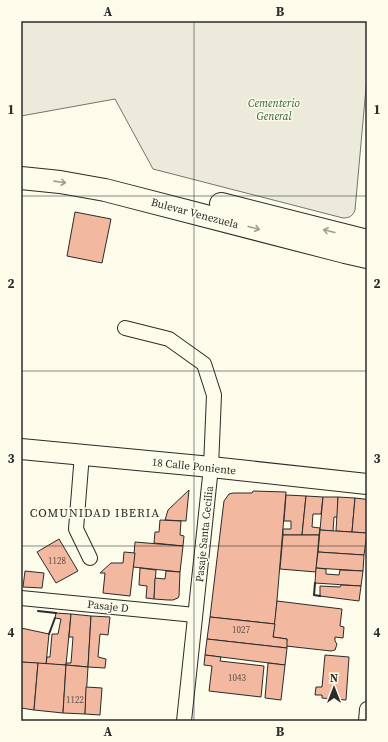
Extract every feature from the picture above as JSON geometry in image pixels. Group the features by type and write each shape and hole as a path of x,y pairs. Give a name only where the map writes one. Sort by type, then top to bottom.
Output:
{"highway":[{"name":"Bulevar Venezuela","path":"21,162 104,174 367,241"},
{"name":"Bulevar Venezuela","path":"21,178 60,182 105,190 367,257"}],"street":[{"name":"Pasaje Santa Cecilia","path":"125,328 169,339 204,364 214,395 211,467 184,721"},
{"name":"18 Calle Poniente","path":"21,448 367,484"},
{"path":"82,454 76,529 90,558"},
{"name":"Pasaje D","path":"21,598 195,615"}],"green space":[{"name":"Cementerio General","path":"21,21 367,21 367,77 355,210 353,214 347,218 343,218 153,169 115,99 21,116"}],"building":[{"path":"75,212 111,219 102,263 67,256"},
{"path":"189,490 186,521 165,520 168,510"},
{"path":"253,491 286,492 275,624 210,617 224,501 229,494 252,493"},
{"path":"286,495 306,496 302,535 283,535 283,529 291,529 291,521 284,521"},
{"path":"306,496 323,497 321,514 313,514 312,527 320,528 319,535 302,535"},
{"path":"323,497 338,497 338,517 334,517 333,531 320,530"},
{"path":"338,497 355,498 352,532 336,531"},
{"path":"355,498 367,500 367,533 352,532"},
{"path":"160,520 181,521 180,535 184,536 183,546 154,543 155,532 159,532"},
{"path":"320,530 367,533 364,555 318,552"},
{"path":"283,535 319,535 316,572 280,569"},
{"path":"59,539 78,571 56,583 37,552"},
{"path":"135,542 183,546 180,572 133,567"},
{"path":"124,552 135,553 130,596 103,593 105,573 100,573 111,563 123,563"},
{"path":"318,552 364,555 363,571 316,568"},
{"path":"140,568 156,570 154,599 146,598 147,586 139,585"},
{"path":"316,568 326,569 326,574 339,575 340,570 363,571 361,586 315,583"},
{"path":"25,571 44,573 42,588 23,587"},
{"path":"166,571 180,572 179,596 173,600 154,599 155,578 165,579"},
{"path":"341,585 361,586 359,601 320,596 320,586 340,587"},
{"path":"277,601 342,609 340,626 344,627 343,638 335,637 337,644 335,650 331,651 286,646 287,639 273,637"},
{"path":"56,613 71,614 66,665 46,664 47,657 50,657 52,634 58,634 61,619 55,618"},
{"path":"71,614 91,616 88,667 66,665 66,663 71,663 73,637 69,637"},
{"path":"91,616 110,617 108,635 100,634 98,657 106,659 105,668 88,667"},
{"path":"210,617 275,624 273,637 287,639 287,648 207,639"},
{"path":"21,628 49,634 46,664 21,662"},
{"path":"207,639 287,648 285,665 205,655"},
{"path":"205,655 221,657 220,661 264,666 261,697 209,691 212,666 204,665"},
{"path":"325,655 349,657 346,700 322,698 322,695 315,695 316,687 322,687"},
{"path":"21,662 38,663 34,710 21,708"},
{"path":"38,663 66,665 63,713 34,710"},
{"path":"268,663 285,665 281,700 265,698"},
{"path":"66,665 88,667 85,714 63,713"},
{"path":"86,687 102,688 100,715 85,714"}],"wall":[{"path":"315,583 314,595 320,596"},
{"path":"38,611 56,613"},
{"path":"49,634 55,618"}],"district":[{"name":"COMUNIDAD IBERIA","path":"95,513"}]}
